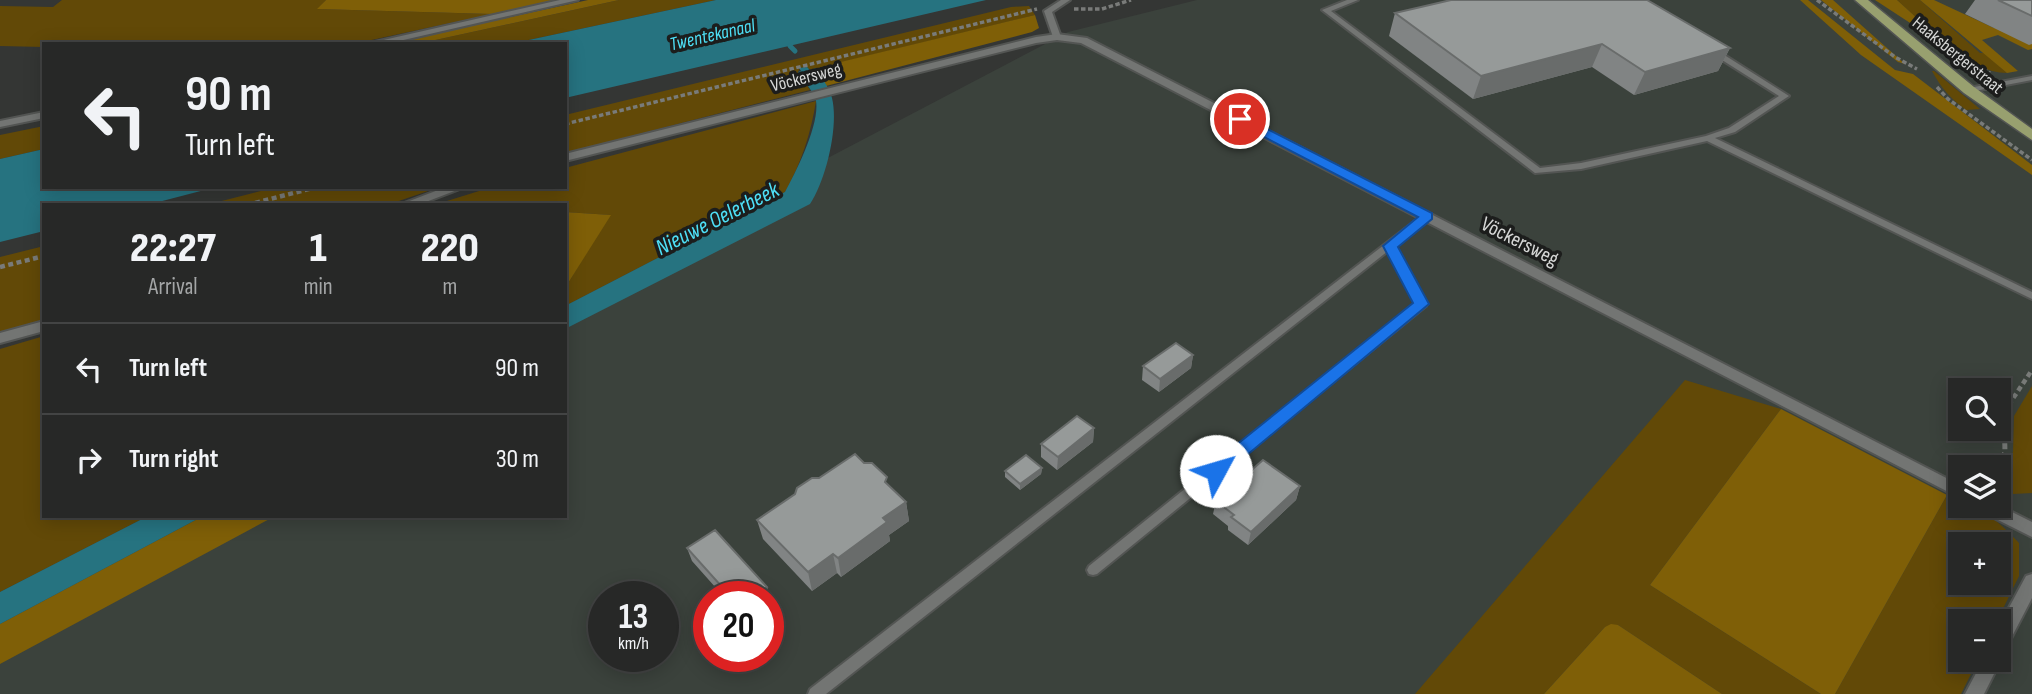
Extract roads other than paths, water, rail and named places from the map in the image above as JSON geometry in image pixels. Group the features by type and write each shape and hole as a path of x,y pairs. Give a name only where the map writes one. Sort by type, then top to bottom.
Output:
{"main road":[{"name":"Haaksbergerstraat","path":"1861,0 1969,89 2032,136"}],"street":[{"path":"380,42 573,0"},
{"name":"Vöckersweg","path":"567,157 835,89 1057,37 1083,40 1948,486"},
{"path":"0,124 42,114"},
{"path":"411,203 453,189"},
{"path":"0,338 42,327"},
{"path":"2009,518 2032,530"},
{"path":"2011,621 2032,581"},
{"path":"1974,694 1986,672"}],"lane":[{"path":"1057,37 1048,16 1051,8 1066,0"},
{"path":"1354,0 1326,10 1538,171 1581,166 1708,138 1732,130 1785,96 1708,49"},
{"path":"1969,89 2032,78"},
{"path":"1708,138 2032,296"},
{"path":"815,694 1427,216"},
{"path":"1093,570 1422,304 1390,246"}],"water":[{"name":"Twentekanaal","path":"716,0 986,0 567,98 567,42 519,42"},
{"path":"799,68 816,68 831,94 834,110 830,152 810,204 567,328 567,305 785,192 806,148 816,111 815,97 798,72 801,71"},
{"path":"42,149 42,189 208,189 155,203 42,203 42,232 0,242 0,159"},
{"path":"144,518 199,518 0,624 0,592"}],"waterway":[{"name":"Nieuwe Oelerbeek","path":"790,46 795,51"}]}
